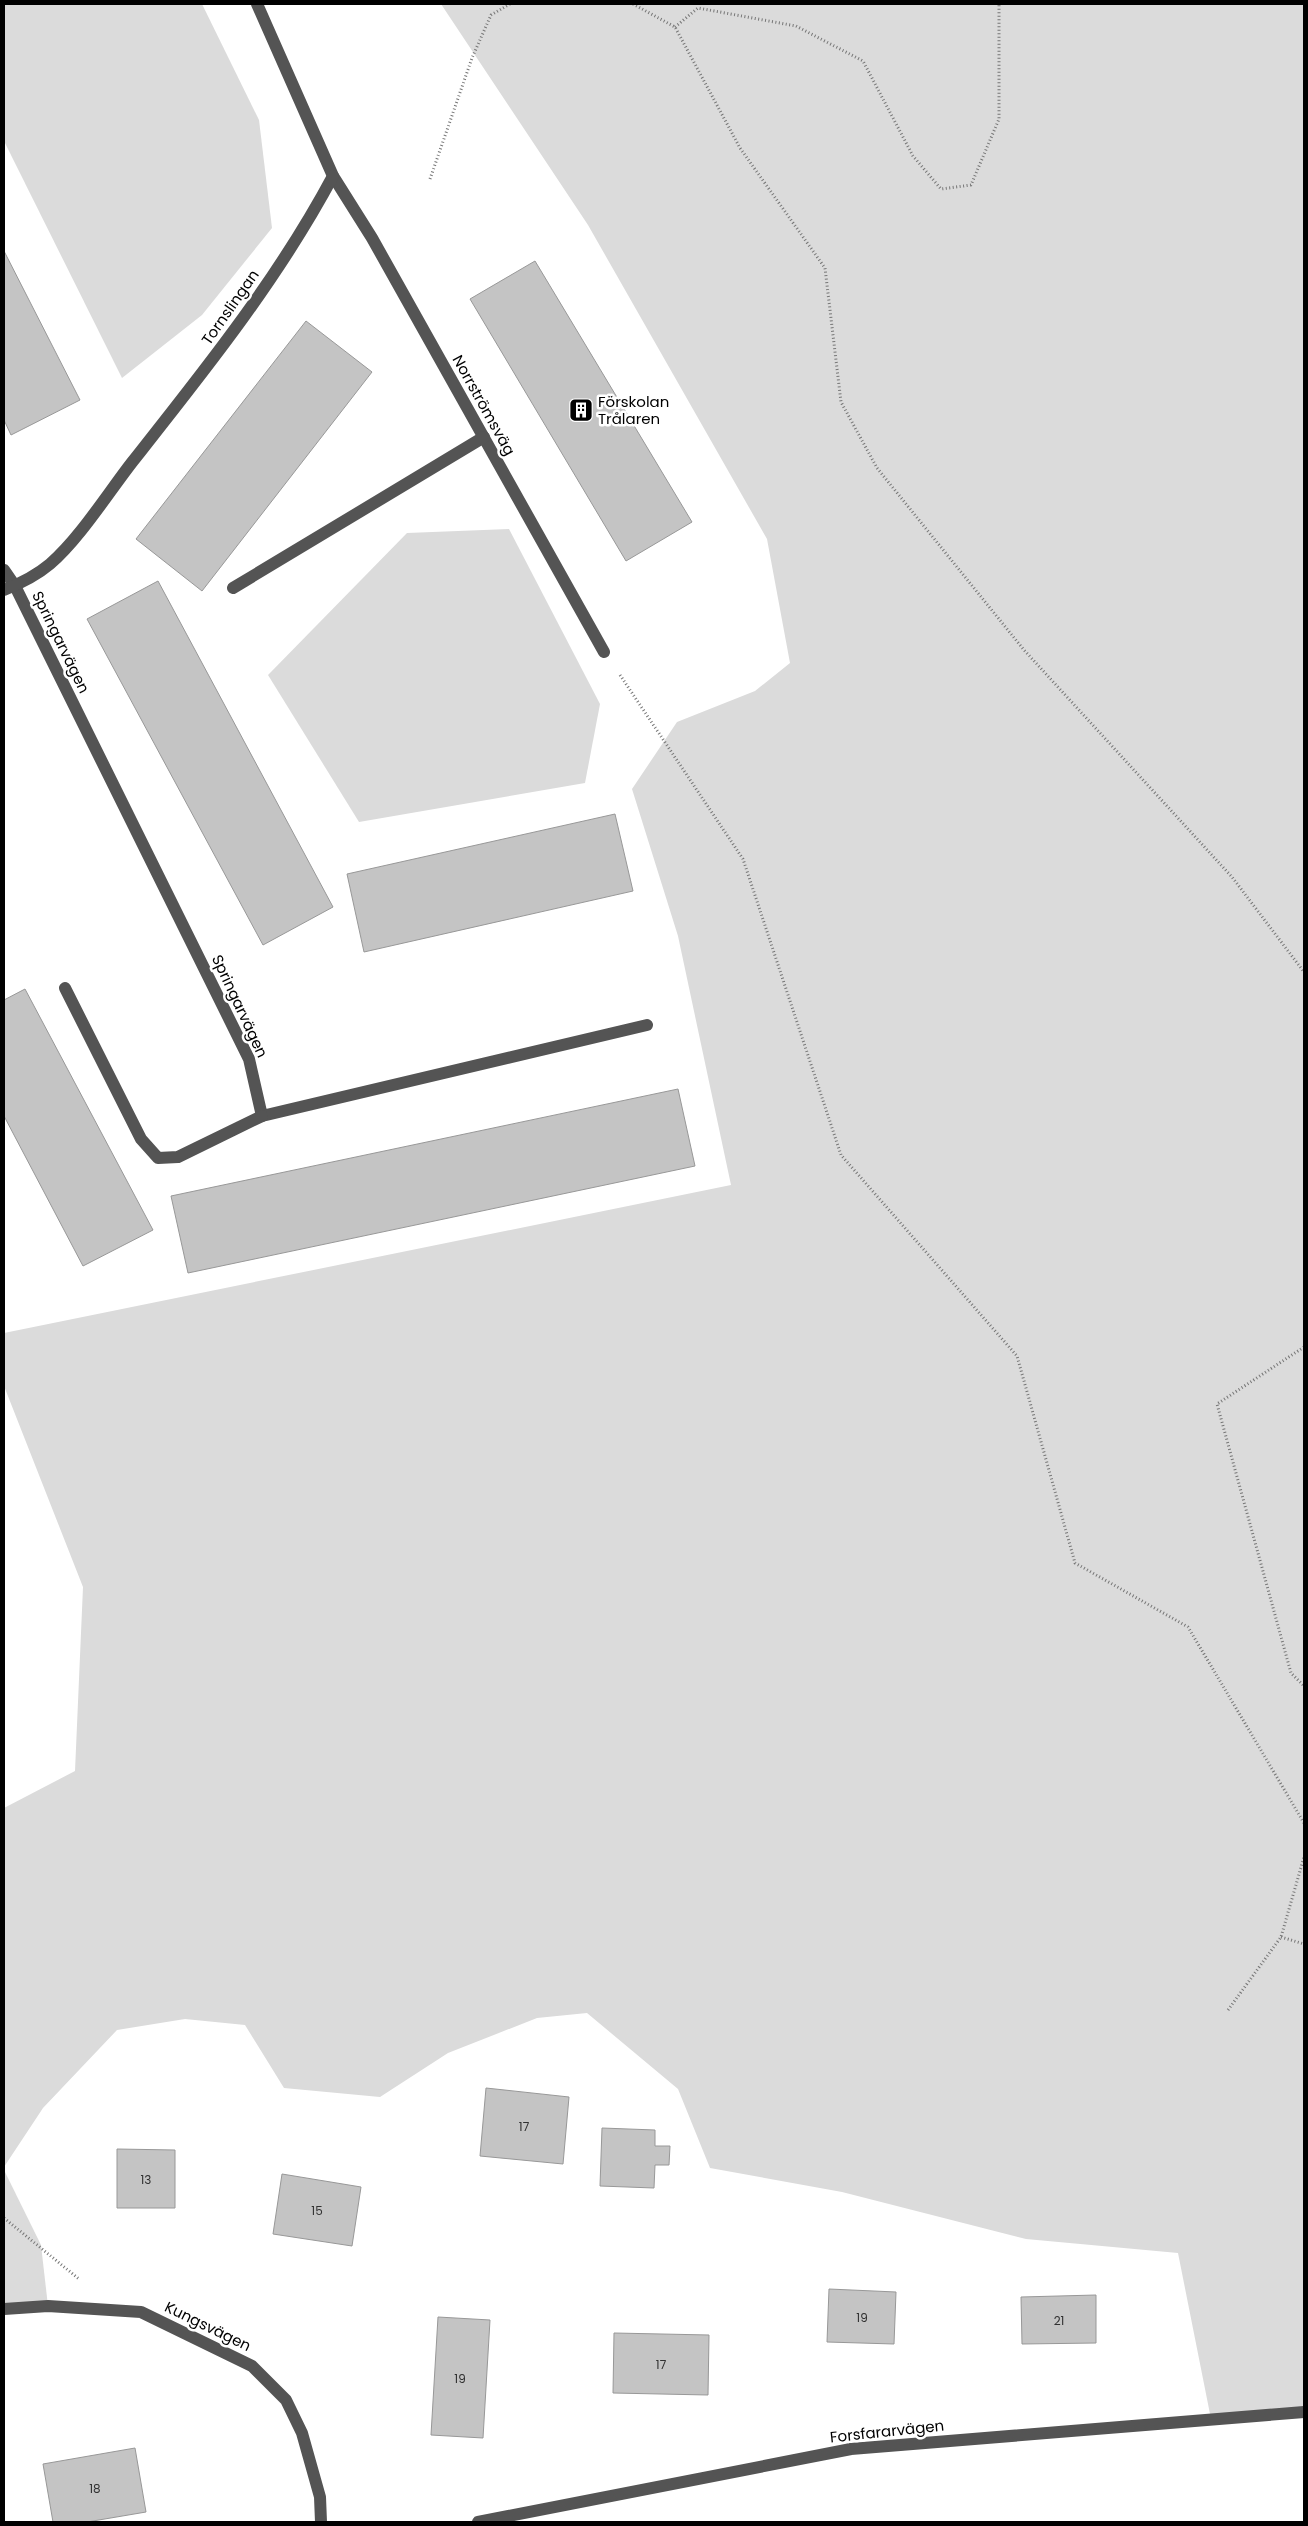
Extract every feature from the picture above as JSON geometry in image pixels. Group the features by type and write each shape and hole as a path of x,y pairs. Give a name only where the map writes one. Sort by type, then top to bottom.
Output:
{"street":[{"path":"257,4 333,176"},
{"name":"Norrströmsväg","path":"333,176 372,238 604,652"},
{"name":"Tornslingan","path":"10,588 50,564 89,520 226,344 309,222 333,176"},
{"path":"233,588 484,437"},
{"path":"4,570 10,588"},
{"name":"Springarvägen","path":"10,588 248,1059 262,1116"},
{"path":"65,988 141,1139 158,1158 178,1157 262,1116 647,1025"},
{"name":"Kungsvägen","path":"4,2309 48,2306 141,2312 252,2366 286,2400 302,2433 320,2497 321,2522"},
{"name":"Forsfararvägen","path":"478,2522 850,2449 1304,2412"}],"path":[{"path":"430,179 472,58 491,15 510,4"},
{"path":"633,4 676,27 740,148 825,268 841,402 877,468 1024,650 1232,877 1304,972"},
{"path":"676,27 698,8 787,24 796,26 863,61 913,156 941,189 972,185 999,119 998,4"},
{"path":"604,652 743,859 841,1155 1017,1356 1075,1563 1188,1626 1304,1823"},
{"path":"1304,1347 1217,1404 1291,1673 1304,1686"},
{"path":"1228,2010 1281,1937 1304,1857"},
{"path":"1281,1937 1304,1944"},
{"path":"4,2218 76,2275"}],"shaded area":[{"path":"4,4 202,4 259,120 272,228 202,315 122,378 4,141"},
{"path":"441,4 1304,4 1304,2412 1211,2419 1178,2253 1026,2239 842,2192 710,2168 678,2089 587,2013 537,2018 448,2053 380,2097 284,2088 245,2025 185,2019 117,2030 43,2108 4,2167 4,1808 75,1771 83,1587 4,1386 4,1333 731,1185 678,936 632,789 677,722 755,691 790,663 767,539 588,225"},
{"path":"509,529 600,704 585,783 359,822 268,675 407,533"},
{"path":"4,2170 41,2245 48,2306 4,2309"}],"building":[{"path":"4,251 80,400 11,435 4,420"},
{"name":"Förskolan Trålaren","path":"535,261 692,522 626,561 470,299"},
{"path":"306,321 372,372 202,591 136,539"},
{"path":"158,581 333,907 263,945 87,619"},
{"path":"615,814 633,891 364,952 347,874"},
{"path":"25,989 153,1230 83,1266 4,1116 4,1000"},
{"path":"678,1089 695,1166 188,1273 171,1196"},
{"path":"486,2088 569,2097 563,2164 480,2156"},
{"path":"602,2128 655,2130 655,2146 670,2146 669,2165 655,2165 654,2188 600,2186"},
{"path":"117,2149 175,2150 175,2208 117,2208"},
{"path":"282,2174 361,2187 352,2246 273,2234"},
{"path":"829,2289 896,2292 894,2344 827,2342"},
{"path":"1096,2295 1096,2343 1022,2344 1021,2297"},
{"path":"438,2317 490,2320 483,2438 431,2435"},
{"path":"614,2333 709,2335 708,2395 613,2393"},
{"path":"135,2448 146,2512 87,2522 53,2522 43,2464"}],"place":[{"name":"Förskolan Trålaren","path":"581,410"}]}
